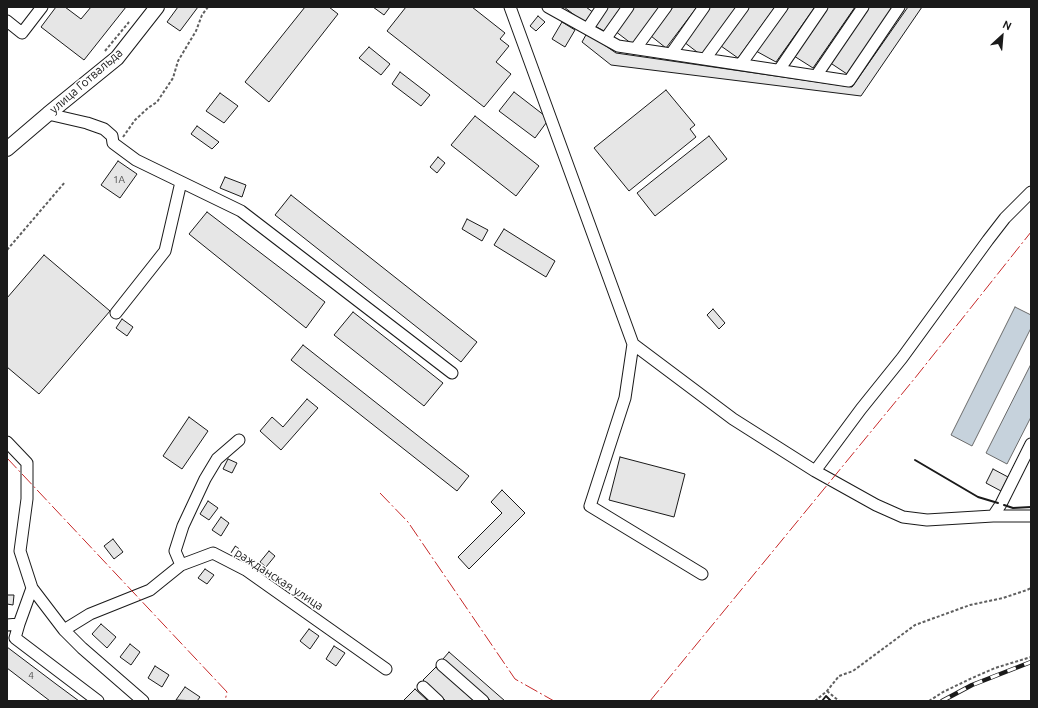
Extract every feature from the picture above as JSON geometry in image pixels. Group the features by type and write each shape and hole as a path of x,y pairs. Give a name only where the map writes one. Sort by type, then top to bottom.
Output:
{"main road":[{"name":"улица Готвальда","path":"7,149 117,58 157,7"}],"street":[{"path":"7,21 22,33 42,7"},
{"path":"510,7 633,344 625,398 590,506 702,574"},
{"path":"548,7 618,46 849,80 899,7"},
{"path":"606,38 628,7"},
{"path":"636,48 666,7"},
{"path":"671,54 704,7"},
{"path":"705,59 742,7"},
{"path":"741,64 782,7"},
{"path":"779,70 822,7"},
{"path":"816,76 863,7"},
{"path":"588,28 599,8"},
{"path":"48,114 87,123 104,129 112,136 113,143 116,146 136,160 241,211 452,373"},
{"path":"116,313 165,251 181,182"},
{"path":"815,471 861,409 902,358 1005,218 1031,192"},
{"path":"633,344 733,418 815,471 876,505 903,517 927,520 993,516 1031,516"},
{"path":"181,565 175,551 184,526 205,479 217,459 239,440"},
{"path":"7,442 27,463 27,499 20,551 32,588 64,630 82,648 143,701"},
{"path":"993,516 1001,504 1031,444"},
{"name":"Гражданская улица","path":"64,630 90,614 150,590 181,565 213,552 246,570 386,669"},
{"path":"32,588 15,638 98,701"},
{"path":"7,625 19,624"},
{"path":"442,665 483,701"},
{"path":"423,687 438,701"}],"path":[{"path":"116,146 135,120 157,102 173,78 178,60 196,31 202,15 208,7"},
{"path":"101,56 131,19"},
{"path":"7,250 65,182"},
{"path":"815,701 827,691 839,676 853,671 915,625 970,605 1003,598 1031,588"},
{"path":"929,701 943,692 995,668 1031,657"},
{"path":"827,691 839,701"}],"shaded area":[{"path":"1015,307 1031,315 1031,328 972,446 951,435"},
{"path":"1031,364 1031,417 1007,464 986,453"}],"building":[{"path":"56,7 65,7 81,19 91,7 126,7 84,60 41,27"},
{"path":"178,7 198,7 180,31 167,22"},
{"path":"305,7 329,7 338,14 269,102 245,82"},
{"path":"373,7 390,7 384,15"},
{"path":"406,7 472,7 505,33 500,39 509,46 496,62 511,74 484,107 387,31"},
{"path":"564,7 586,7 594,13 586,24"},
{"path":"608,7 621,7 604,31 595,26"},
{"path":"633,7 660,7 632,44 615,31"},
{"path":"673,7 697,7 666,48 651,36"},
{"path":"710,7 737,7 701,55 684,42"},
{"path":"749,7 775,7 738,58 721,46"},
{"path":"789,7 815,7 776,62 756,51"},
{"path":"828,7 855,7 813,68 794,56"},
{"path":"869,7 893,7 847,74 829,62"},
{"path":"908,7 922,7 861,96 611,65 582,42 587,33 616,53 852,87"},
{"path":"538,16 545,22 536,31 530,26"},
{"path":"562,22 575,30 565,47 552,39"},
{"path":"369,47 390,64 381,75 359,58"},
{"path":"400,72 430,95 421,106 392,84"},
{"path":"666,90 695,125 690,129 696,137 629,191 594,148"},
{"path":"514,92 549,119 535,138 499,111"},
{"path":"220,93 238,106 224,123 206,111"},
{"path":"475,116 539,166 516,196 451,145"},
{"path":"197,126 219,142 212,149 191,134"},
{"path":"709,136 727,159 655,216 637,193"},
{"path":"438,157 445,163 437,173 430,167"},
{"path":"118,161 137,174 120,198 101,185"},
{"path":"225,177 246,185 242,197 220,188"},
{"path":"291,195 477,342 461,362 275,215"},
{"path":"207,212 325,302 306,328 189,234"},
{"path":"467,219 488,230 482,241 462,229"},
{"path":"504,229 555,261 546,277 494,245"},
{"path":"44,255 110,311 39,394 7,367 7,298"},
{"path":"713,309 725,323 719,329 707,315"},
{"path":"353,312 443,383 424,406 334,335"},
{"path":"122,319 133,327 127,336 116,328"},
{"path":"303,345 469,476 457,491 291,360"},
{"path":"307,399 318,408 281,450 260,431 272,417 283,427"},
{"path":"189,417 208,431 182,469 163,456"},
{"path":"620,457 685,474 674,517 609,500"},
{"path":"228,459 237,463 232,473 223,469"},
{"path":"993,469 1008,477 1001,491 986,483"},
{"path":"502,490 525,513 469,569 458,557 502,513 491,502"},
{"path":"208,501 218,508 209,520 200,514"},
{"path":"221,517 229,523 221,536 212,530"},
{"path":"113,539 123,552 114,559 104,546"},
{"path":"269,551 275,556 266,567 260,562"},
{"path":"205,569 214,575 207,584 198,578"},
{"path":"7,595 14,595 13,605 7,604"},
{"path":"101,624 116,637 107,648 92,634"},
{"path":"309,629 319,636 310,649 300,641"},
{"path":"130,644 140,652 131,665 120,657"},
{"path":"334,646 345,653 336,666 326,659"},
{"path":"7,647 79,701 50,701 7,668"},
{"path":"449,652 505,701 491,701 443,659"},
{"path":"155,666 169,675 162,687 148,678"},
{"path":"436,667 474,701 446,701 423,680"},
{"path":"185,687 200,697 197,701 176,700"},
{"path":"415,689 428,701 403,701"}],"railway":[{"path":"942,701 972,685 1031,662"}],"wall":[{"path":"915,460 978,497 998,503"},
{"path":"1004,505 1013,508 1031,507"},
{"path":"822,701 826,696 831,701"}],"power":[{"path":"650,701 915,378 1031,232"},
{"path":"7,458 227,692 225,701"},
{"path":"380,493 408,522 515,679 554,701"}]}
